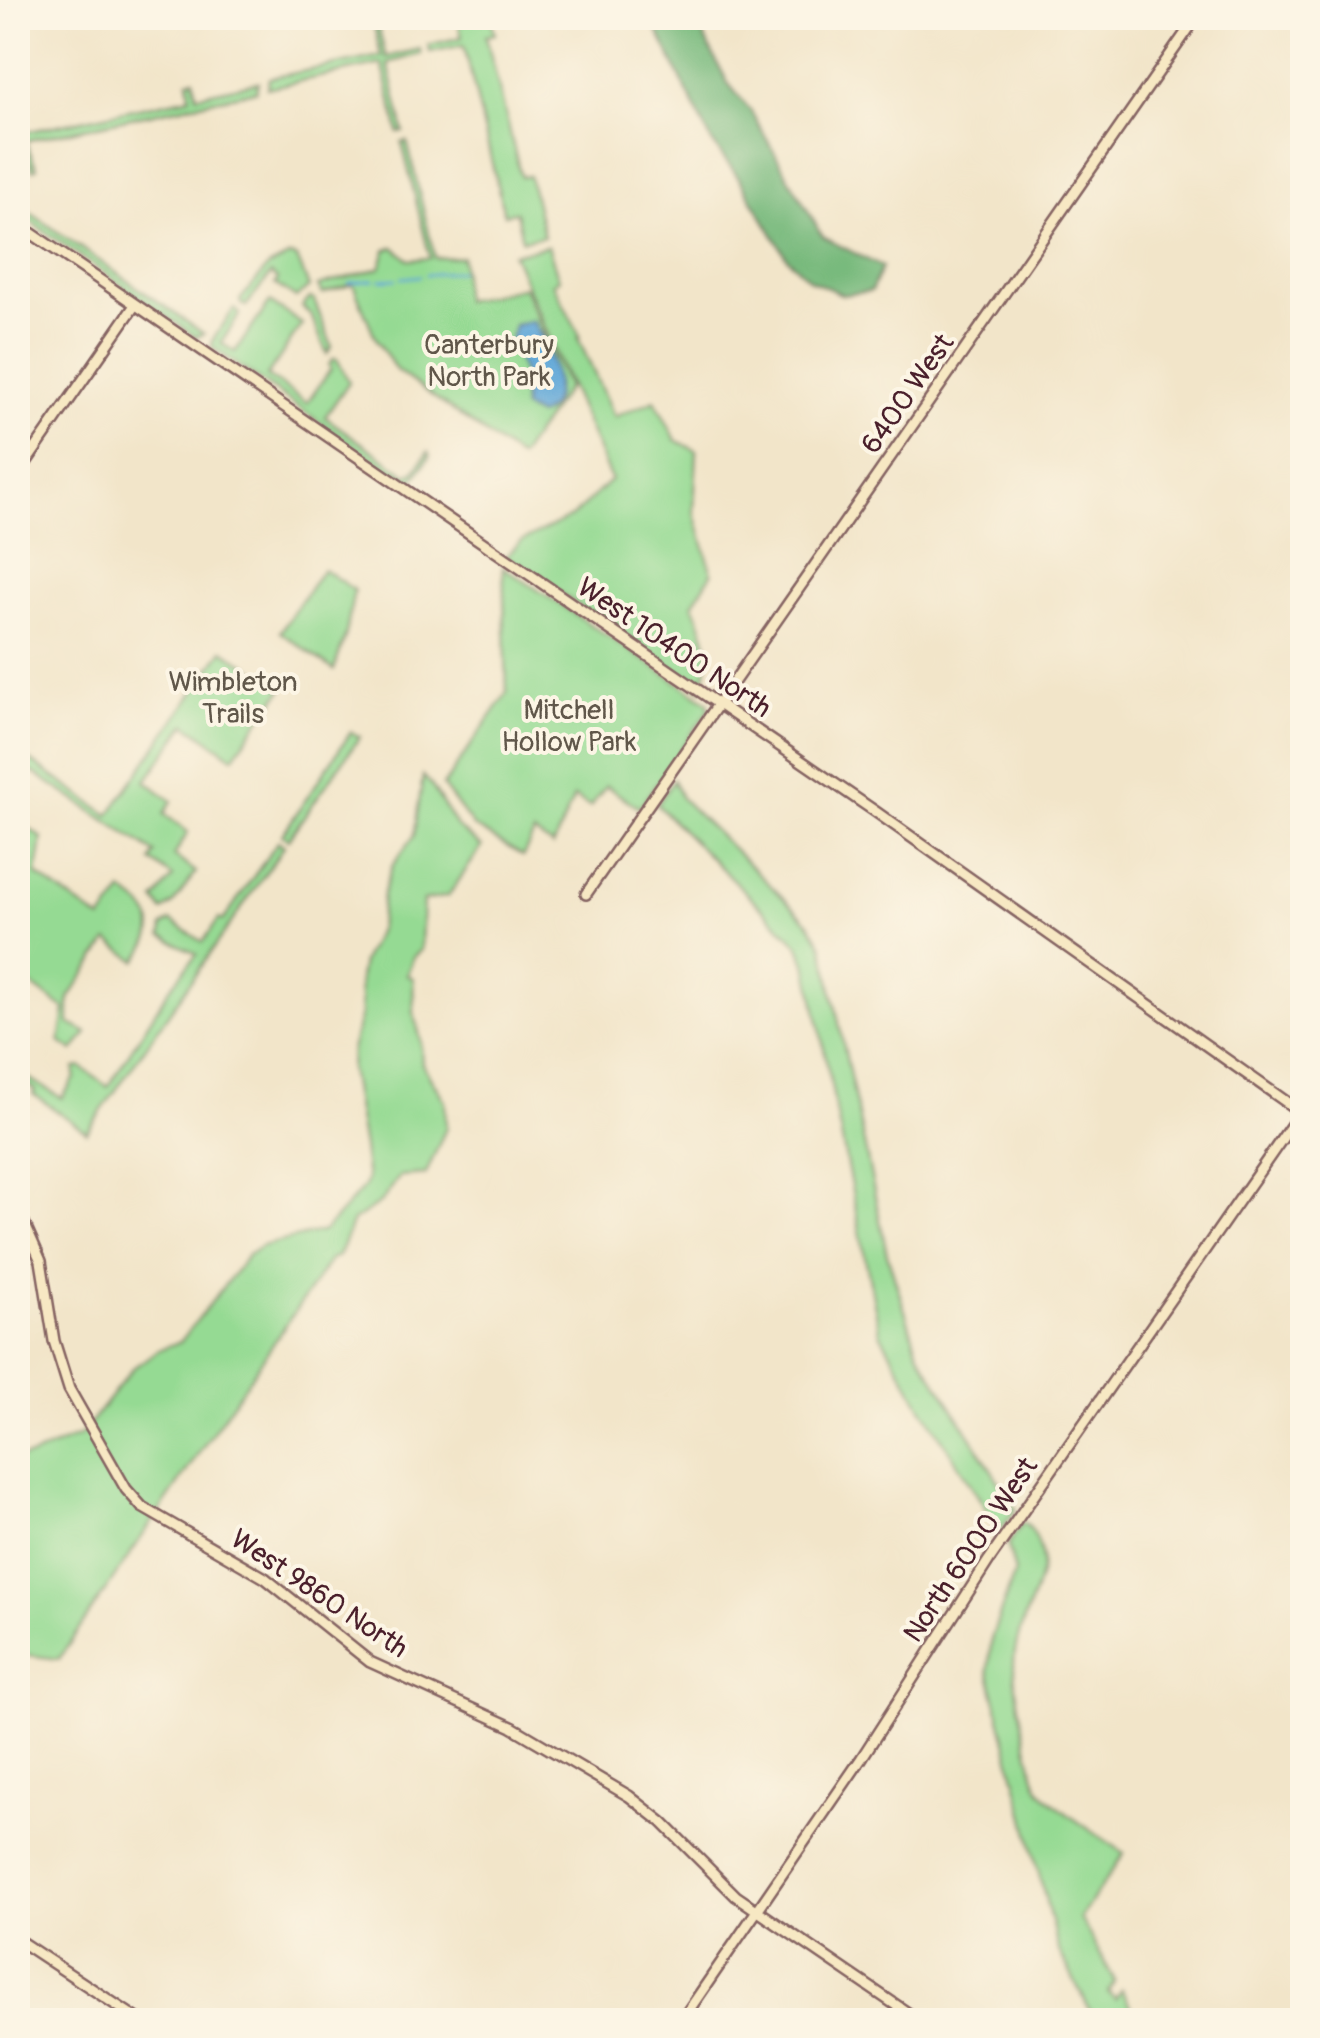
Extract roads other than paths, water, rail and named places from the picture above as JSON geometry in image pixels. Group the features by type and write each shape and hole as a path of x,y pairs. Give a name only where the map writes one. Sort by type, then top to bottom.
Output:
{"street":[{"name":"6400 West","path":"586,894 1196,18"},
{"name":"West 10400 North","path":"18,224 876,812 1302,1112"},
{"path":"18,474 136,305"},
{"name":"North 6000 West","path":"682,2020 989,1560 1302,1112"},
{"name":"West 9860 North","path":"18,1209 41,1261 54,1340 72,1396 126,1489 142,1508 265,1578 370,1662 504,1722 647,1808 719,1882 757,1911"},
{"path":"757,1911 918,2020"},
{"path":"20,1941 139,2020"}],"water":[{"path":"533,321 550,357 556,386 549,409 538,416 523,408 523,374 511,339 514,325"}],"waterway":[{"path":"426,275 460,271"},
{"path":"402,278 420,276"},
{"path":"380,280 396,279"},
{"path":"349,283 374,280"}],"park label":[{"name":"Canterbury North Park","path":"489,361"},
{"name":"Wimbleton Trails","path":"233,698"},
{"name":"Mitchell Hollow Park","path":"569,726"}]}
